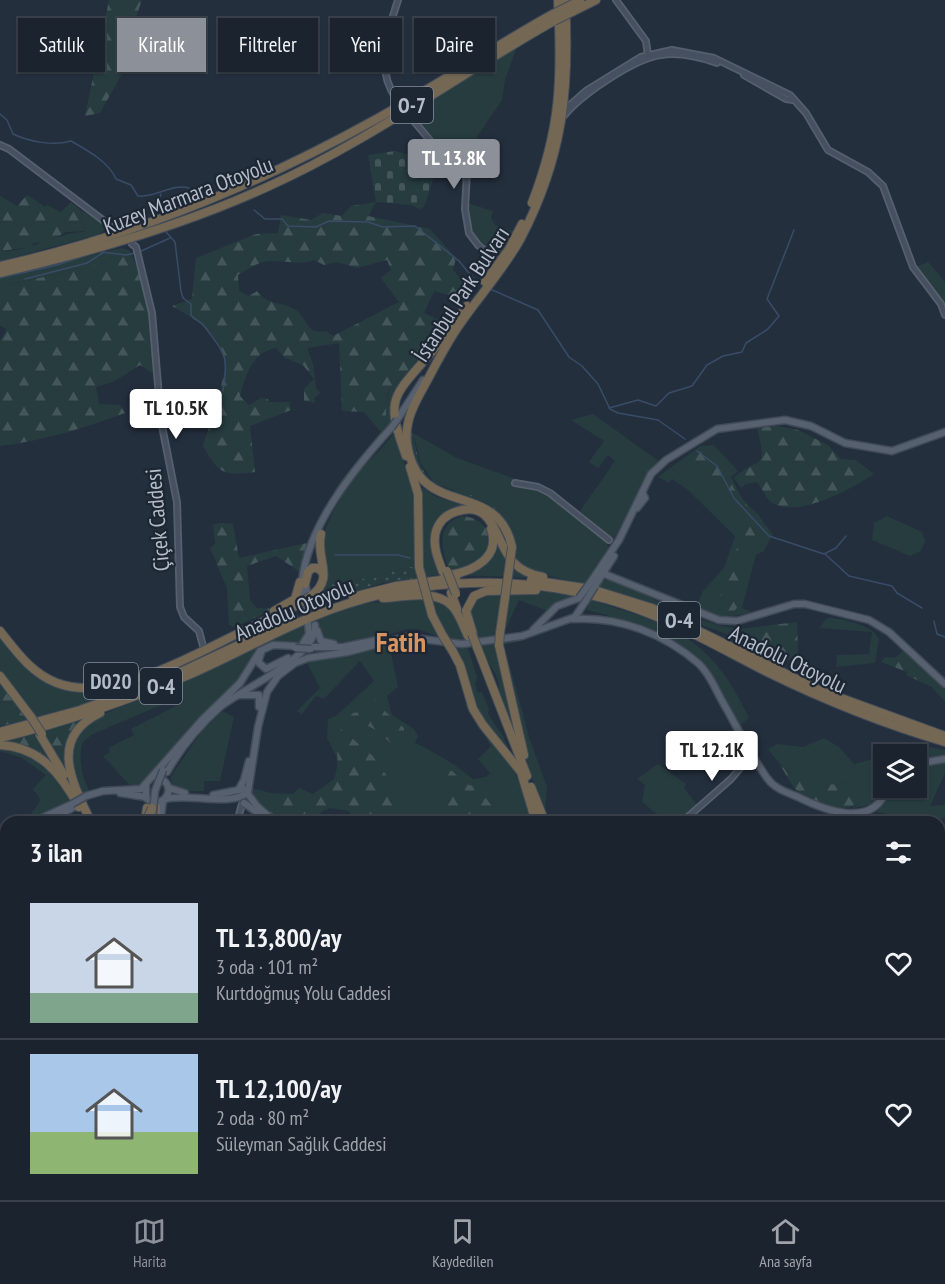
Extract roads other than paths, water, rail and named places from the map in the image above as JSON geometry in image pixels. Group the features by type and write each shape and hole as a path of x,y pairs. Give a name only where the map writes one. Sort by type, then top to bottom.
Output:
{"highway":[{"name":"İstanbul Park Bulvarı","path":"558,0 564,110"},
{"name":"Kuzey Marmara Otoyolu","path":"0,273 121,241 269,187 365,134 580,0"},
{"name":"Kuzey Marmara Otoyolu","path":"569,6 596,0"},
{"name":"İstanbul Park Bulvarı","path":"523,771 516,713 499,645 512,547 502,524 491,511 478,504 434,491 420,476 410,454 407,435 409,417 418,396 454,331 520,240 543,191 564,110 569,6"},
{"name":"Kuzey Marmara Otoyolu","path":"0,266 129,231 169,217 369,123 554,18"},
{"name":"İstanbul Park Bulvarı","path":"501,265 432,352 405,381 397,396 395,425 416,485 419,567 432,615 462,672 473,709 492,738 523,771"},
{"path":"540,816 435,547 438,527 450,514 471,510 484,514 490,521 506,554 521,569 536,576 592,586"},
{"path":"396,586 413,580 458,573 481,563 491,550 493,540 491,530 482,518 471,514 458,514 443,527 439,547 445,572"},
{"path":"311,595 320,589 325,576 318,550 321,534"},
{"path":"236,632 291,602 297,596 308,572 312,568 318,568 323,573 320,584 311,595"},
{"name":"Anadolu Otoyolu","path":"0,730 41,721 153,684 329,604 396,586 442,579 477,577 592,586 652,608 819,690 945,736"},
{"name":"Anadolu Otoyolu","path":"0,738 54,724 137,696 212,665 292,625 343,605 406,590 472,582 514,583 656,615 795,685 876,719 945,742"},
{"path":"471,635 467,607 471,598 480,592 520,590 581,597"},
{"name":"D020","path":"0,625 41,670 61,681 97,684 136,673 301,606 311,595"},
{"path":"343,605 378,599 439,598 453,607 471,635"},
{"name":"D020","path":"0,631 27,663 45,678 67,687 86,688 120,683 145,675 188,658 236,632"},
{"path":"0,678 41,734 86,816"},
{"path":"81,804 69,764 71,738 88,719 137,696"},
{"path":"0,745 22,749 47,762 81,804"},
{"path":"523,771 541,816"},
{"path":"149,816 154,803"},
{"path":"154,803 155,816"}],"main road":[{"name":"İstanbul Park Bulvarı","path":"302,583 321,534 349,482 395,426 458,317"},
{"path":"395,426 418,396"},
{"path":"592,586 596,575 619,540 648,478 662,464 724,427 785,420 812,426 844,444 892,451 945,434"},
{"name":"İstanbul Park Bulvarı","path":"301,606 302,583 320,526 345,481 395,426"},
{"path":"261,713 270,687 295,663 308,658 348,652 412,633 454,642 519,634 540,626 552,611 581,597 607,571 641,495"},
{"path":"596,575 607,571 719,620 737,621 794,604 805,604 869,620 897,639 945,684"},
{"path":"580,612 581,597"},
{"path":"569,602 578,603 580,612"},
{"path":"552,611 553,620 561,623"},
{"path":"312,622 319,638 328,644 377,642 417,637 462,644 522,636 561,623 580,612"},
{"path":"570,619 604,618 628,625 662,640 697,663 710,678 775,787 835,812 850,814 875,807 883,798"},
{"path":"243,803 248,794 267,686 313,639 312,622"},
{"path":"58,816 103,791 136,791 149,781 202,720 288,658 306,640 312,622"},
{"path":"402,640 412,633"},
{"path":"165,771 212,712 240,683 260,651 273,645 311,648 343,647 377,642"},
{"path":"288,658 266,669 258,662 259,656 268,650 295,647"},
{"path":"154,803 168,786 173,768 212,712 296,657"},
{"path":"226,703 244,694 256,694 261,699 246,777 234,799"},
{"path":"154,803 165,771 202,720"},
{"path":"927,762 945,759"},
{"path":"154,803 144,793 149,781 158,778 178,793 213,795 237,790 248,794 269,816"},
{"path":"49,816 111,793 154,803 183,796 234,799 261,816"},
{"path":"234,799 248,794"}],"street":[{"path":"397,100 385,80 383,58 398,0"},
{"path":"616,0 622,5 646,42 648,56"},
{"path":"564,110 624,66 648,56 672,54 716,62 786,99 793,100 806,112 828,150 868,172 884,186 913,267 941,304 945,315"},
{"path":"564,110 648,56"},
{"path":"408,114 433,144 464,163 467,171 465,209 469,233 478,245 501,265"},
{"path":"0,146 9,149 112,227"},
{"name":"Çiçek Caddesi","path":"132,244 136,247 152,313 161,421 177,502 180,607 184,618 199,631 203,646"},
{"path":"516,483 538,487 550,493 609,540 619,540"},
{"path":"609,540 611,552"},
{"path":"689,816 732,779 753,753"},
{"path":"239,816 243,803"}],"waterway":[{"path":"0,114 7,120 13,134 20,137 49,143 71,141 84,148 103,162 116,179 131,185 138,196 151,195 177,187 189,188"},
{"path":"160,212 157,207 161,194"},
{"path":"254,210 265,219 282,219 288,226 316,227 329,221 368,222 383,227 415,226 459,261 473,278"},
{"path":"609,408 638,400 656,406 669,393 692,386 707,365 723,356 742,352 746,343 768,329 779,316 767,299 794,230"},
{"path":"166,232 175,242 183,298 191,304 191,315 202,323 224,356 226,370 223,391"},
{"path":"139,252 170,238"},
{"path":"0,278 57,265 100,251"},
{"path":"101,252 126,255 135,253"},
{"path":"25,279 87,263 104,252"},
{"path":"475,281 481,283"},
{"path":"490,289 538,310 569,357 582,366 598,384 610,409 618,413 658,420 685,439"},
{"path":"697,451 717,466 734,498 769,536 824,554 836,548 846,536"},
{"path":"825,554 849,576 892,586 897,593 922,608"},
{"path":"335,555 398,555 410,558"},
{"path":"934,621 937,634 945,637"}],"district":[{"name":"Fatih","path":"401,641"}]}
